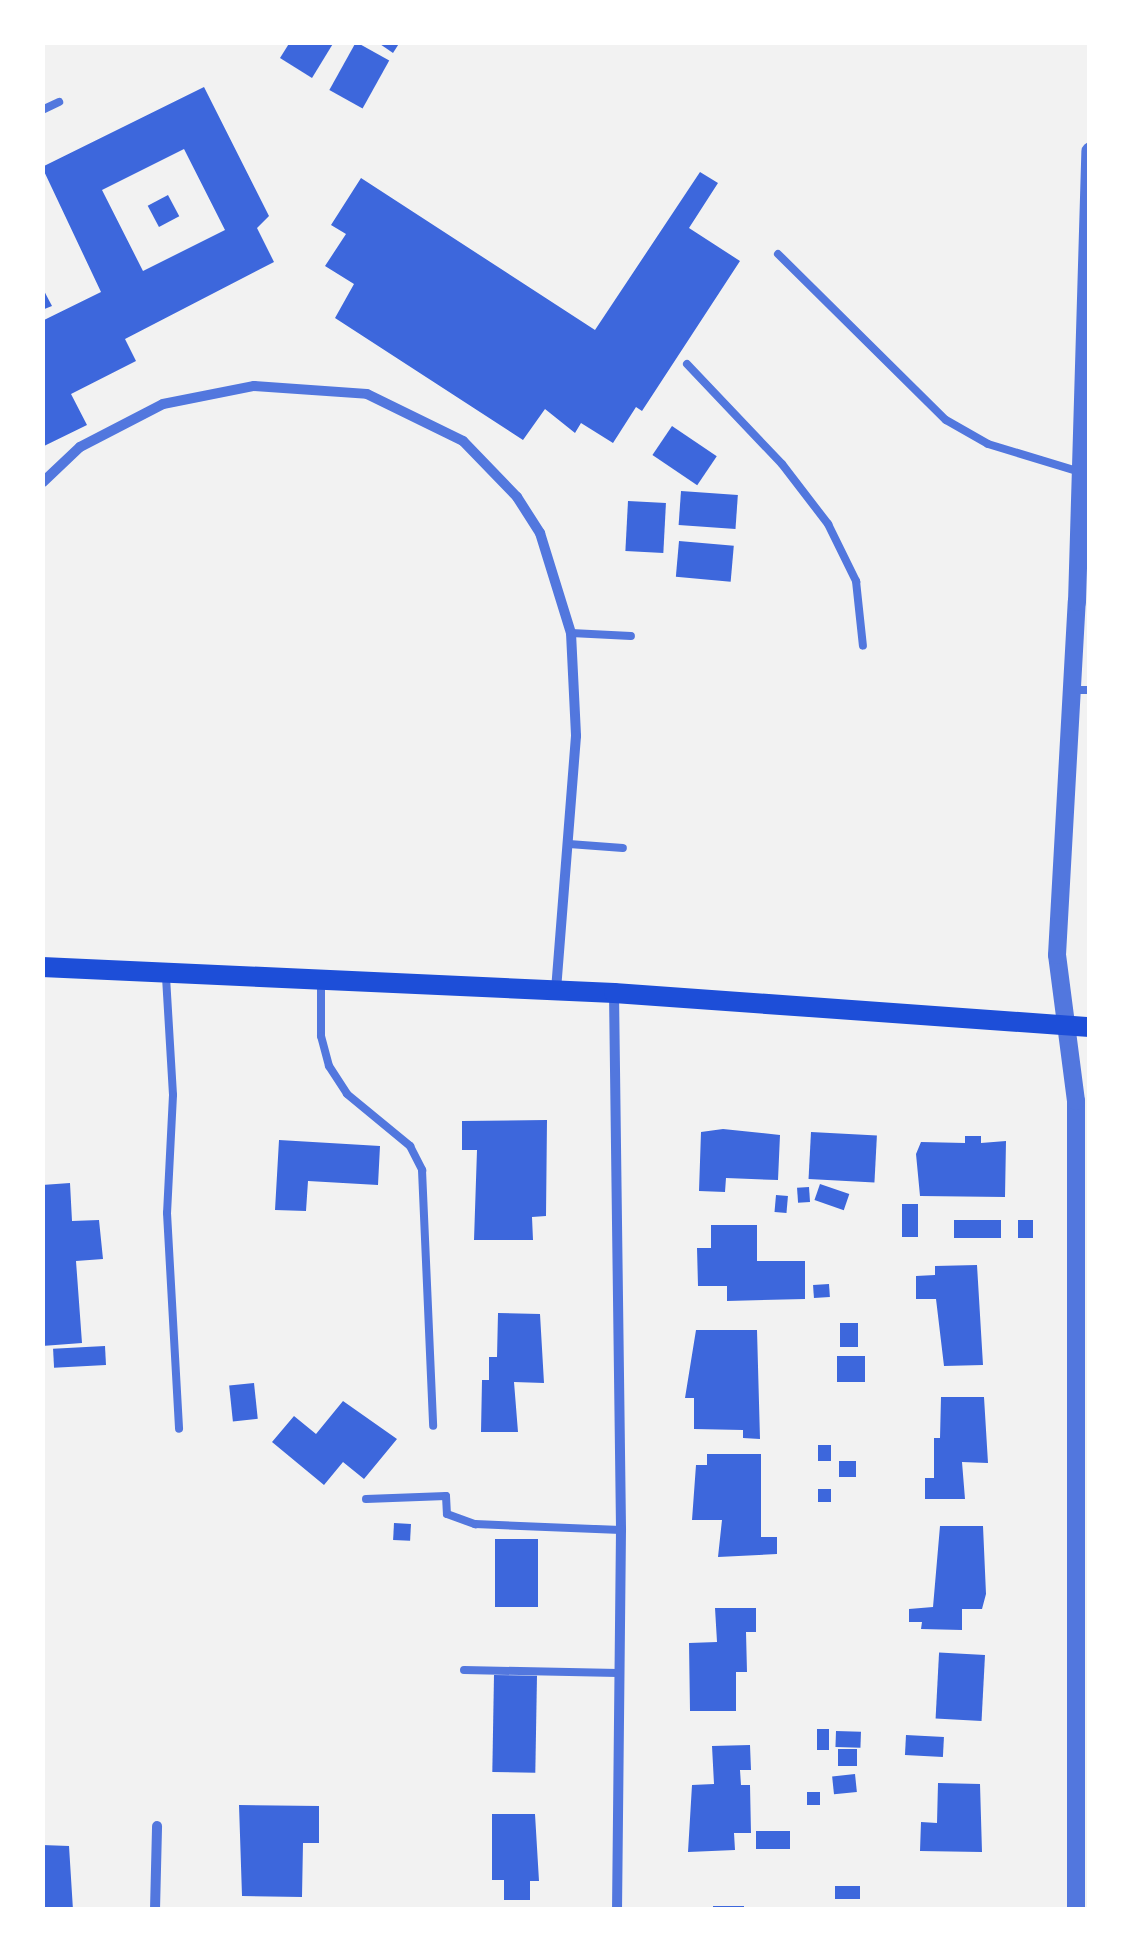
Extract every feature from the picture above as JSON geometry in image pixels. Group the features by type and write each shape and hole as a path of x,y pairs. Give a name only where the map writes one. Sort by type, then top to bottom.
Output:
{"main road":[{"path":"42,967 614,993 1066,1020 1090,1027"}],"street":[{"path":"1076,1910 1076,1101 1058,955 1081,690 1080,472 1086,427 1090,151"},
{"path":"43,483 80,448 163,404 254,386 367,394 441,425 516,496 556,572 571,633 576,736 556,990"},
{"path":"614,993 621,1530 617,1910"},
{"path":"155,1910 157,1826"}],"lane":[{"path":"42,110 59,102"},
{"path":"778,254 946,420 988,444 1080,472"},
{"path":"687,364 782,464 828,524 856,581 863,646"},
{"path":"571,633 631,636"},
{"path":"569,844 623,848"},
{"path":"166,973 173,1095 167,1213 179,1430"},
{"path":"321,980 321,1036 329,1066 347,1094 410,1146 422,1170 433,1426"},
{"path":"366,1499 446,1496 447,1514 476,1524 621,1530"},
{"path":"464,1670 618,1673"}],"building":[{"path":"290,42 334,42 312,78 280,58"},
{"path":"356,42 389,60 363,109 329,90"},
{"path":"377,42 400,42 393,53"},
{"path":"204,87 269,216 257,228 274,262 125,339 136,361 71,394 87,425 42,447 42,321 101,292 42,167","holes":["184,149 225,230 143,271 102,190"]},
{"path":"700,172 718,183 689,228 740,261 642,411 636,407 613,443 581,423 575,433 545,409 523,440 335,318 354,284 325,266 346,234 331,225 361,178 595,330"},
{"path":"168,195 179,216 159,227 148,206"},
{"path":"42,287 52,306 42,310"},
{"path":"672,426 717,456 697,485 652,455"},
{"path":"681,491 738,495 735,529 679,525"},
{"path":"628,501 666,503 663,553 625,551"},
{"path":"679,541 734,546 731,582 676,577"},
{"path":"547,1120 546,1216 532,1217 533,1240 474,1240 477,1150 462,1150 462,1121"},
{"path":"723,1129 780,1135 778,1180 726,1178 725,1192 699,1191 701,1132"},
{"path":"811,1132 877,1135 874,1182 809,1179"},
{"path":"965,1136 981,1136 981,1143 1006,1141 1005,1197 920,1196 916,1154 921,1142 965,1143"},
{"path":"279,1140 380,1146 378,1185 308,1181 306,1211 275,1210"},
{"path":"70,1183 72,1221 99,1220 103,1259 76,1261 82,1343 42,1346 42,1185"},
{"path":"820,1184 849,1194 844,1210 814,1200"},
{"path":"809,1187 810,1202 798,1203 797,1188"},
{"path":"776,1195 788,1196 786,1213 775,1212"},
{"path":"902,1204 918,1204 918,1237 902,1237"},
{"path":"954,1220 1001,1220 1001,1238 954,1238"},
{"path":"1018,1220 1033,1220 1033,1238 1018,1238"},
{"path":"711,1225 757,1225 757,1261 805,1261 805,1299 727,1301 727,1286 698,1286 697,1248 711,1248"},
{"path":"977,1265 983,1365 944,1366 936,1299 916,1299 916,1276 935,1275 935,1266"},
{"path":"829,1284 830,1297 814,1298 813,1285"},
{"path":"498,1313 540,1314 544,1383 514,1382 518,1432 481,1432 482,1380 489,1380 489,1357 497,1357"},
{"path":"840,1323 858,1323 858,1347 840,1347"},
{"path":"696,1330 757,1330 760,1439 743,1438 743,1430 694,1429 694,1398 685,1398"},
{"path":"105,1346 106,1365 54,1368 53,1349"},
{"path":"837,1356 865,1356 865,1382 837,1382"},
{"path":"254,1383 258,1419 233,1421 229,1386"},
{"path":"941,1397 984,1397 988,1463 962,1462 965,1499 925,1499 925,1478 934,1478 934,1438 940,1438"},
{"path":"343,1401 397,1439 364,1479 343,1462 324,1485 272,1442 294,1416 316,1434"},
{"path":"818,1445 831,1445 831,1461 818,1461"},
{"path":"707,1454 761,1454 761,1537 777,1537 777,1554 718,1557 722,1520 692,1520 696,1465 707,1465"},
{"path":"839,1461 856,1461 856,1477 839,1477"},
{"path":"818,1489 831,1489 831,1502 818,1502"},
{"path":"394,1523 411,1524 410,1541 393,1540"},
{"path":"940,1526 983,1526 986,1594 982,1609 962,1609 962,1630 921,1629 922,1622 909,1622 909,1609 933,1607"},
{"path":"495,1539 538,1539 538,1607 495,1607"},
{"path":"715,1608 756,1608 756,1632 746,1632 747,1672 736,1672 736,1711 690,1711 689,1643 717,1642"},
{"path":"939,1653 985,1655 982,1721 936,1719"},
{"path":"494,1675 537,1676 535,1773 492,1772"},
{"path":"817,1729 829,1729 829,1750 817,1750"},
{"path":"836,1731 861,1732 860,1748 835,1747"},
{"path":"906,1735 944,1737 943,1757 905,1755"},
{"path":"750,1745 751,1770 740,1770 741,1785 750,1785 751,1833 734,1833 735,1850 688,1852 692,1785 714,1784 712,1746"},
{"path":"838,1749 857,1749 857,1766 838,1766"},
{"path":"855,1774 857,1792 834,1794 832,1776"},
{"path":"938,1783 980,1784 982,1852 920,1851 921,1822 937,1823"},
{"path":"807,1792 820,1792 820,1805 807,1805"},
{"path":"239,1805 319,1806 319,1843 303,1843 302,1897 242,1896"},
{"path":"492,1814 535,1814 539,1881 530,1881 530,1900 504,1900 504,1880 492,1880"},
{"path":"756,1831 790,1831 790,1849 756,1849"},
{"path":"42,1845 69,1846 73,1910 42,1910"},
{"path":"835,1886 860,1886 860,1899 835,1899"},
{"path":"713,1906 744,1906 744,1910 713,1910"}]}
